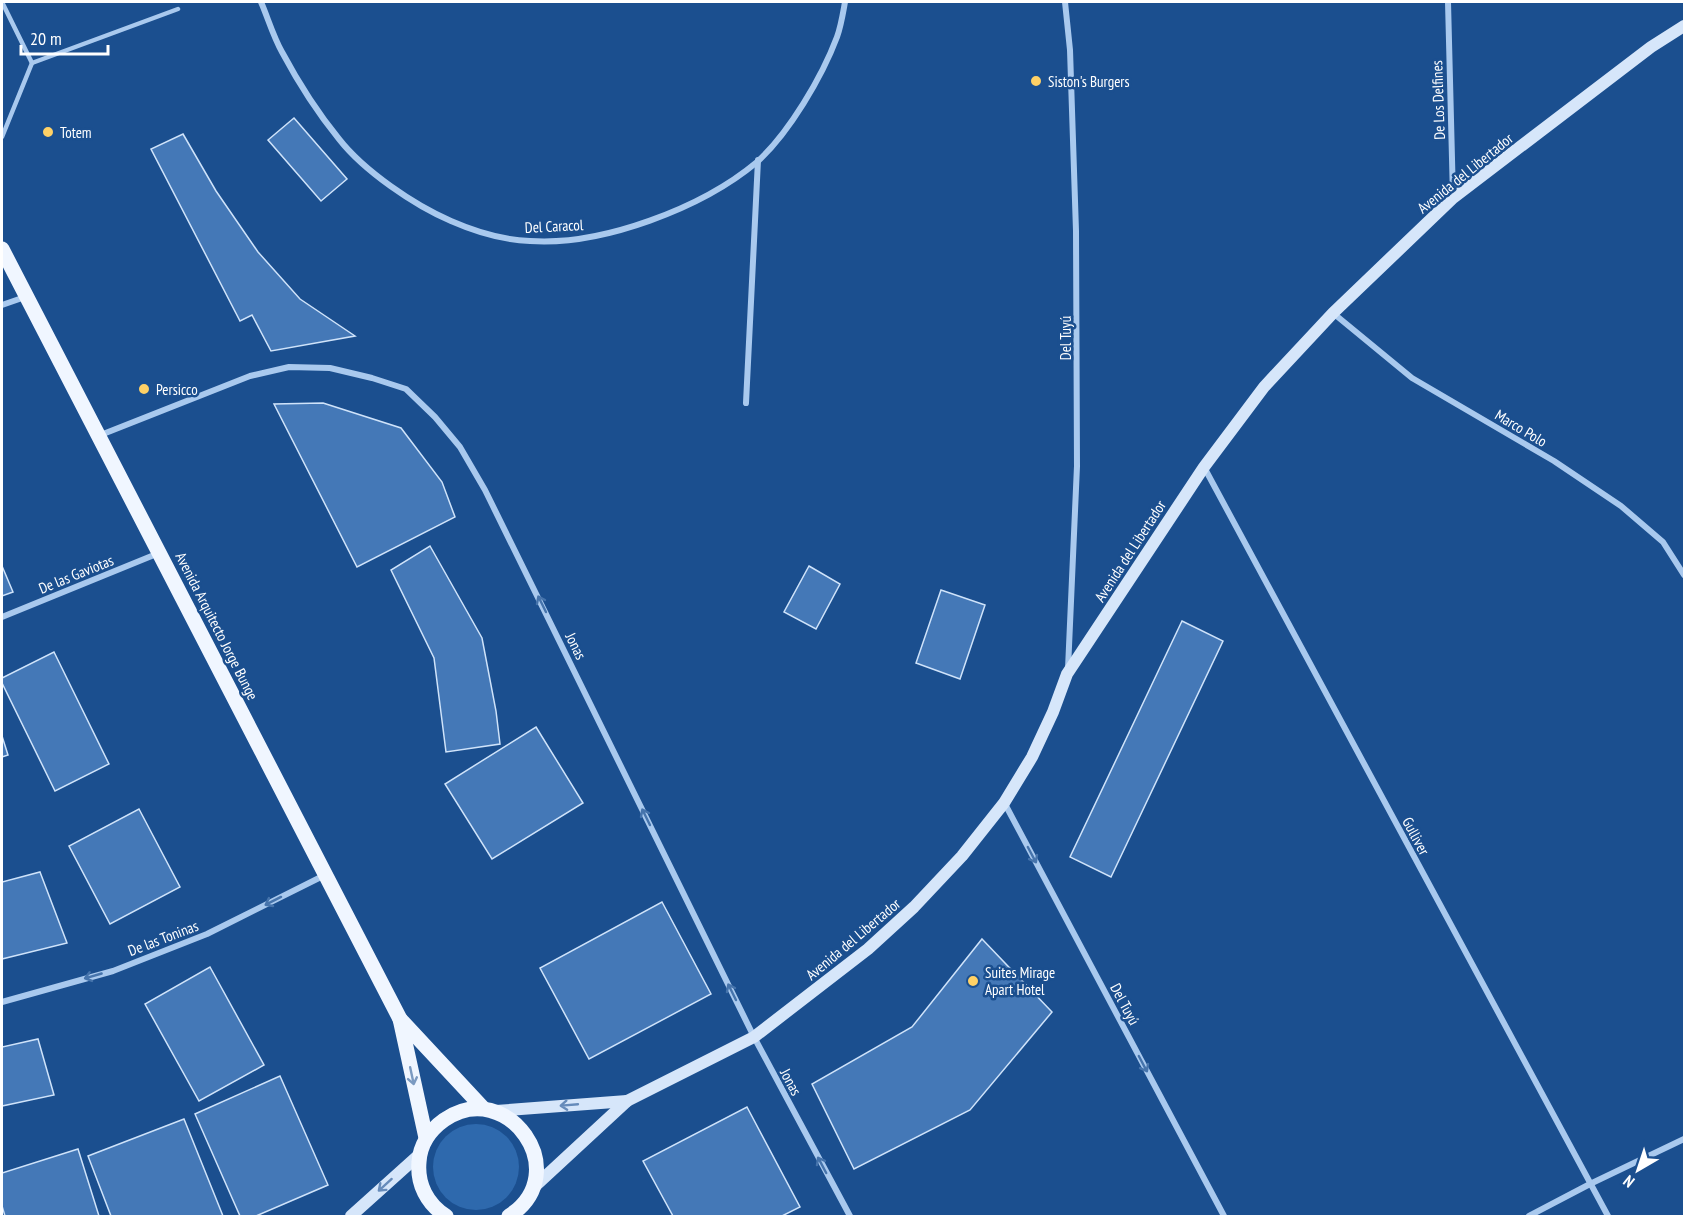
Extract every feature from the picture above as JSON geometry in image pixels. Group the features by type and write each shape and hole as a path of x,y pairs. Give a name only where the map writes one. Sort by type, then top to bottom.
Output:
{"main road":[{"name":"Avenida del Libertador","path":"531,1193 627,1101 754,1037 868,949 914,907 962,856 1004,803 1032,757 1053,712 1067,674 1204,467 1264,387 1333,313 1453,198 1651,47 1684,26"},
{"name":"Avenida Arquitecto Jorge Bunge","path":"2,249 400,1019 426,1138"},
{"name":"Avenida Arquitecto Jorge Bunge","path":"400,1019 489,1110 516,1123 527,1136 534,1152 537,1170 531,1193"},
{"name":"Avenida del Libertador","path":"489,1110 627,1101"},
{"path":"446,1216 438,1212 428,1200 421,1185 418,1170 420,1154 426,1138 437,1125 451,1115 468,1110 489,1110"},
{"path":"351,1216 420,1154"},
{"path":"509,1216 516,1212 531,1193"},
{"path":"531,1193 531,1216"}],"street":[{"name":"Del Caracol","path":"261,2 281,51 311,100 340,140 372,172 411,199 451,221 492,236 531,241 568,240 633,226 670,214 731,181 758,160 787,128 819,77 837,36 846,2"},
{"name":"Del Tuyú","path":"1065,2 1070,50 1077,231 1077,466 1067,674"},
{"name":"De Los Delfines","path":"1448,2 1453,198"},
{"path":"746,403 758,160"},
{"path":"2,305 26,297"},
{"name":"Marco Polo","path":"1333,313 1412,378 1554,461 1621,506 1663,542 1684,575"},
{"name":"Jonas","path":"98,436 240,380 290,367 330,368 406,389 435,417 460,447 485,490 754,1037 850,1216"},
{"name":"Gulliver","path":"1204,467 1608,1216"},
{"name":"De las Gaviotas","path":"2,617 159,553"},
{"name":"Del Tuyú","path":"1004,803 1224,1216"},
{"name":"De las Toninas","path":"2,1002 113,971 197,938 326,875"},
{"path":"1529,1216 1684,1139"}],"lane":[{"path":"2,2 32,63"},
{"path":"2,137 32,63 178,9"}],"shaded area":[{"path":"476,1124 500,1131 512,1143 519,1167 512,1191 500,1203 476,1210 452,1203 440,1191 433,1167 440,1143 452,1131"}],"building":[{"path":"294,118 347,179 321,201 268,140"},
{"path":"183,134 216,191 258,252 300,299 355,336 271,351 252,315 240,321 151,149"},
{"path":"323,403 401,428 442,482 455,517 357,567 274,404"},
{"path":"430,546 482,638 500,744 446,752 434,658 391,570"},
{"path":"2,566 13,592 2,596"},
{"path":"809,566 840,584 816,629 784,612"},
{"path":"941,590 985,605 960,679 916,663"},
{"path":"1182,621 1223,641 1111,877 1070,857"},
{"path":"54,652 109,764 55,791 2,683 2,678"},
{"path":"536,727 583,803 492,859 445,784"},
{"path":"2,736 8,755 2,757"},
{"path":"139,809 180,887 110,924 69,846"},
{"path":"40,872 67,943 2,959 2,882"},
{"path":"662,902 711,994 589,1059 540,968"},
{"path":"982,939 1052,1012 970,1110 854,1169 812,1084 912,1027"},
{"path":"210,967 264,1065 199,1101 145,1004"},
{"path":"38,1039 54,1095 2,1106 2,1047"},
{"path":"280,1076 328,1185 256,1216 240,1216 195,1114"},
{"path":"747,1107 800,1207 782,1216 673,1216 643,1161"},
{"path":"184,1119 223,1216 111,1216 88,1156"},
{"path":"78,1149 99,1216 5,1216 2,1206 2,1173"}],"place":[{"name":"Siston's Burgers","path":"1036,81"},
{"name":"Totem","path":"48,132"},
{"name":"Persicco","path":"144,389"},
{"name":"Suites Mirage Apart Hotel","path":"973,981"}]}
